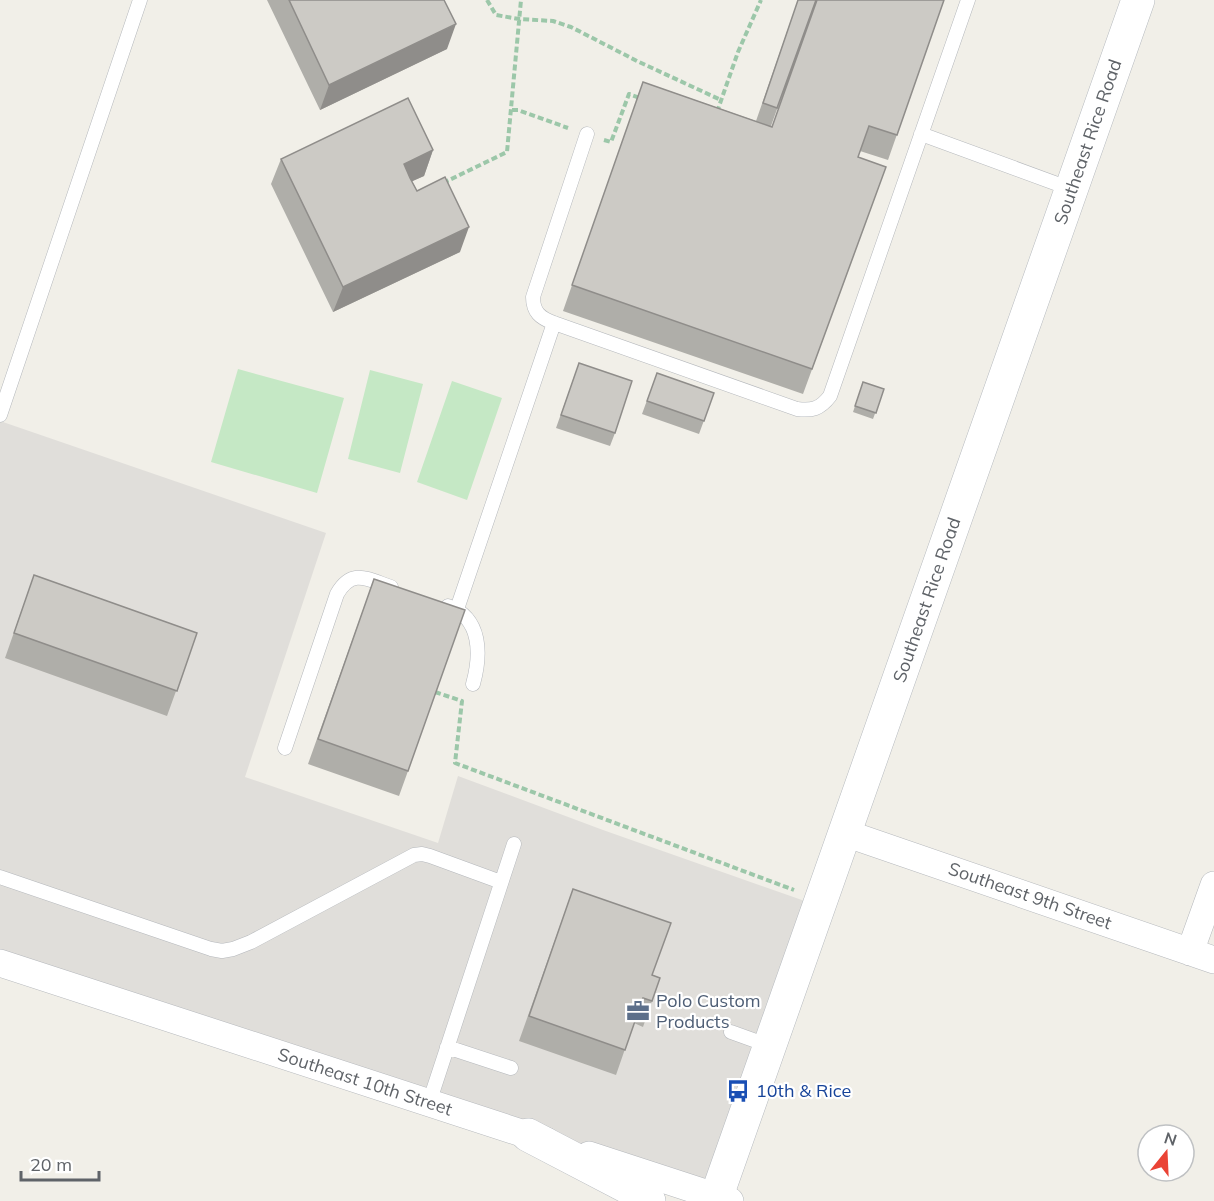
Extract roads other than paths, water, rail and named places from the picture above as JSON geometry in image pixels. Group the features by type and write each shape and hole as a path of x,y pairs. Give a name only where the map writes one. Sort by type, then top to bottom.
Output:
{"street":[{"name":"Southeast Rice Road","path":"721,1200 770,1046 1138,0"},
{"name":"Southeast 9th Street","path":"845,833 1202,956"},
{"path":"1202,956 1214,885"},
{"name":"Southeast 10th Street","path":"0,963 721,1200"},
{"path":"528,1136 641,1194 649,1201"}],"lane":[{"path":"0,415 140,0"},
{"path":"587,134 533,297 533,306 537,314 554,323 797,409 814,410 830,396 968,0"},
{"path":"921,134 1071,189"},
{"path":"457,609 554,323"},
{"path":"285,748 337,594 344,583 353,577 365,578 406,592"},
{"path":"437,602 457,609 473,626 477,638 478,667 473,684"},
{"path":"429,1103 514,844"},
{"path":"0,878 188,942 222,951 250,942 414,855 430,856 501,882"},
{"path":"731,1032 770,1046"},
{"path":"447,1047 511,1068"}],"place":[{"name":"Polo Custom Products","path":"638,1011"},
{"name":"10th & Rice","path":"738,1091"}]}
